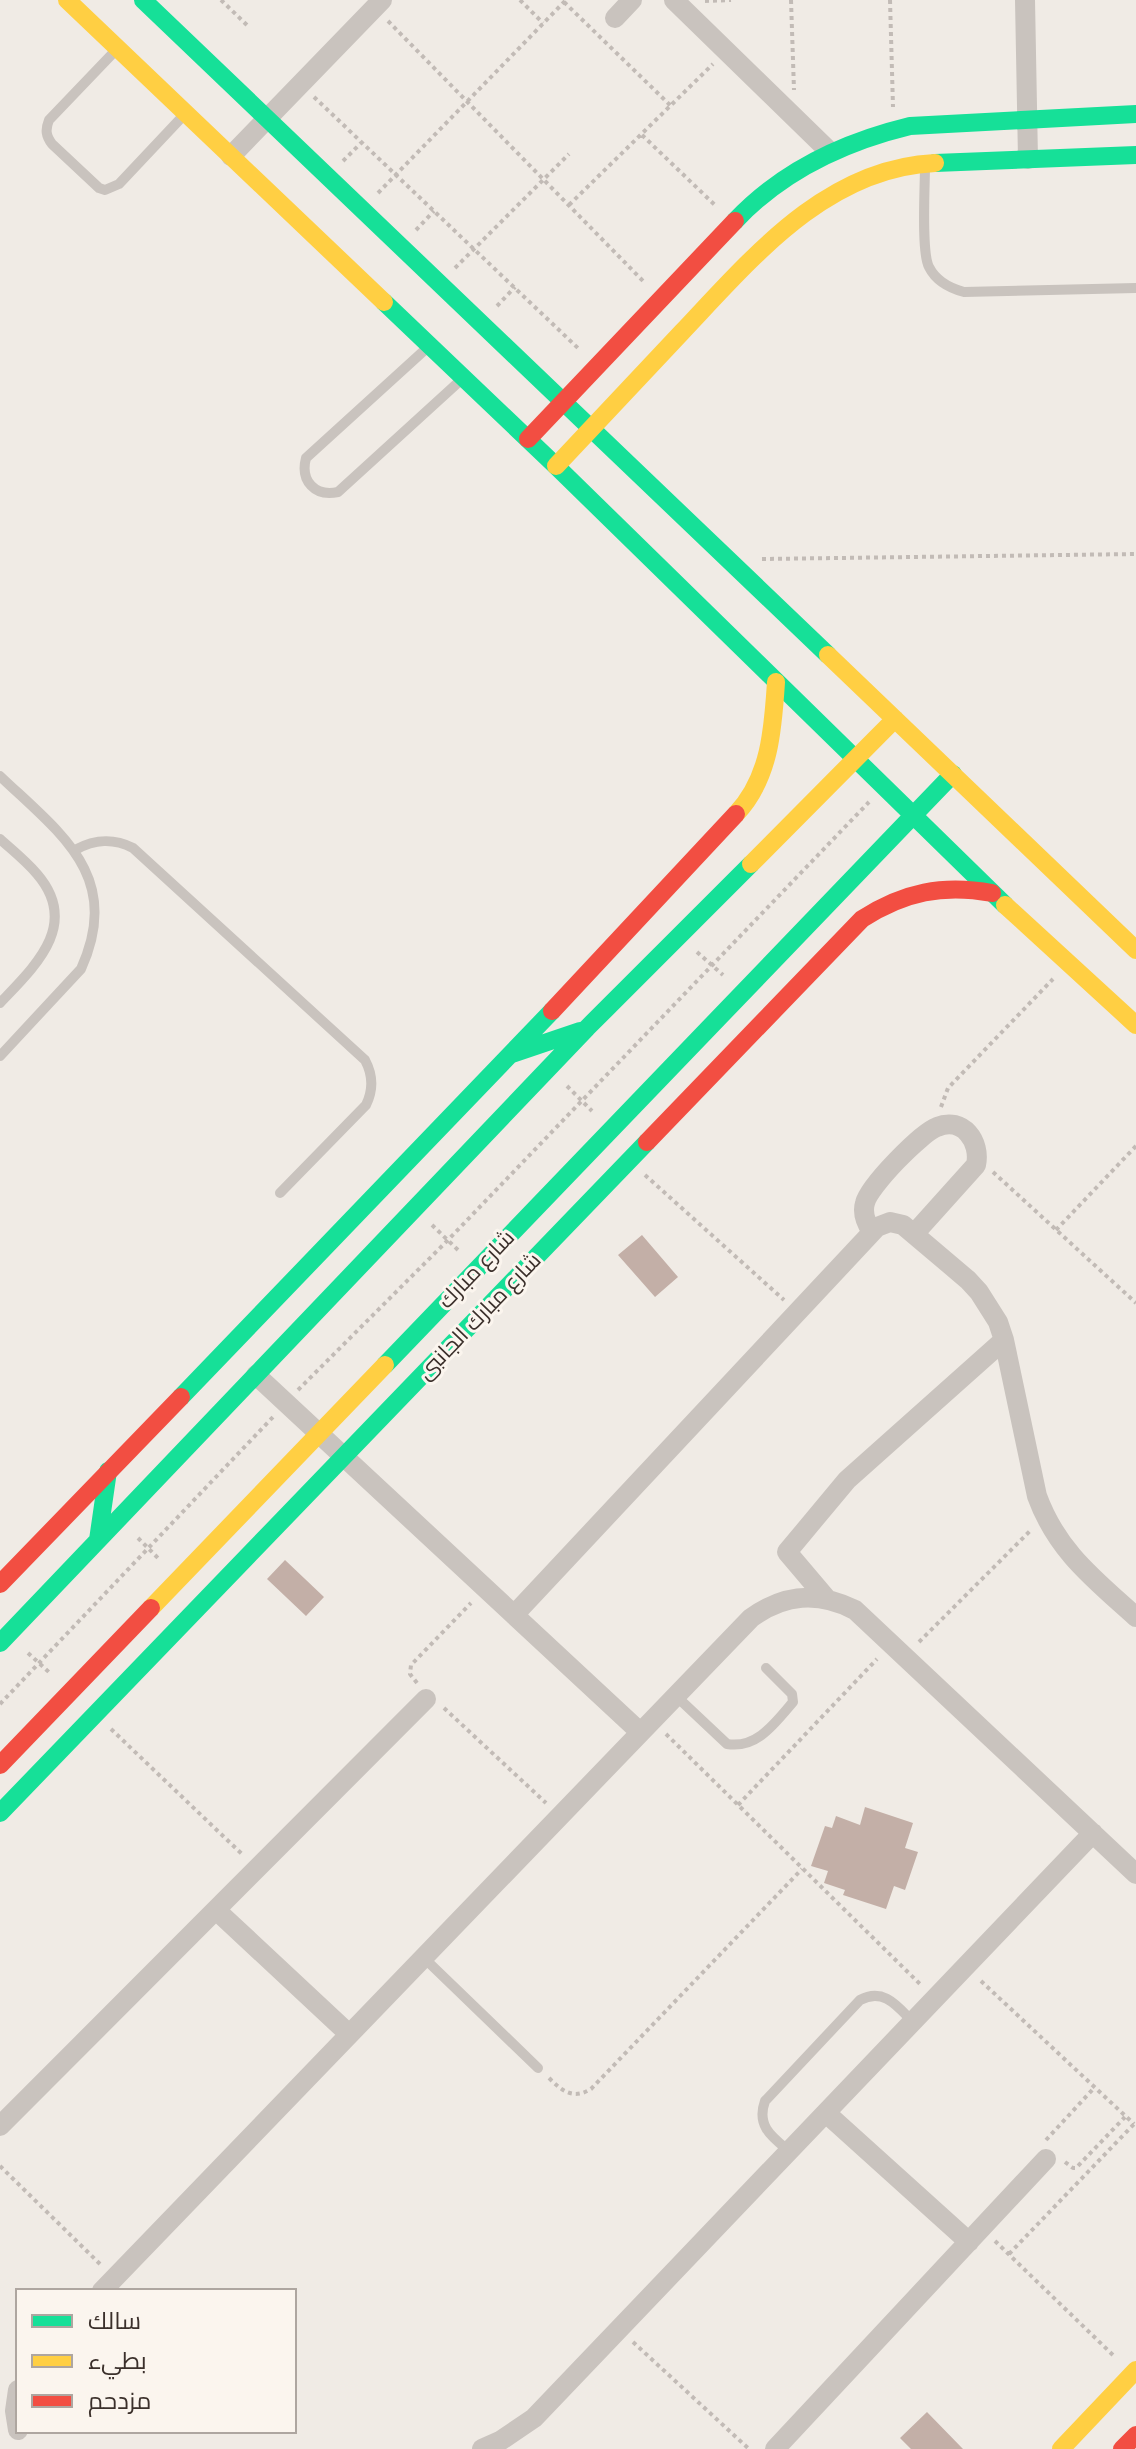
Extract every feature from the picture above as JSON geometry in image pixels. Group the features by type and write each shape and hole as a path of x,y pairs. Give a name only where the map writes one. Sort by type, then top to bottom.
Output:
{"main road":[{"path":"67,0 556,466 992,893 1136,1025"},
{"path":"143,0 1136,950"},
{"path":"528,439 733,222 771,188 830,152 910,126 1136,114"},
{"path":"556,466 761,249 794,219 837,191 888,171 925,163 1136,155"},
{"path":"0,1584 512,1054 742,808 758,784 768,760 773,739 776,682"},
{"path":"4,1639 587,1028 895,719"},
{"name":"شارع مبارك","path":"0,1765 953,774"},
{"name":"شارع مبارك الجانبى","path":"0,1813 862,919 901,895 923,889 958,887 992,893"},
{"path":"512,1054 587,1028"},
{"path":"98,1540 108,1471"},
{"path":"1061,2449 1134,2372"},
{"path":"1122,2449 1136,2435"}],"street":[{"path":"615,18 632,0"},
{"path":"674,0 830,152"},
{"path":"1025,0 1028,159"},
{"path":"231,156 378,4"},
{"path":"872,1232 867,1225 864,1208 869,1192 927,1132 944,1125 954,1125 970,1134 975,1141 976,1165 914,1234"},
{"path":"514,1615 872,1232 883,1223 890,1222 903,1225 979,1292 998,1322 1035,1486 1045,1516 1069,1555 1136,1617"},
{"path":"826,1598 787,1552 847,1480 1004,1340"},
{"path":"256,1375 514,1615 646,1726"},
{"path":"108,2285 646,1726 764,1608 795,1597 826,1598 855,1610 1136,1874"},
{"path":"0,2126 430,1697"},
{"path":"482,2449 509,2436 534,2418 1093,1833"},
{"path":"216,1910 349,2034"},
{"path":"826,2113 975,2235"},
{"path":"775,2449 1052,2154"}],"lane":[{"path":"118,48 49,120 47,137 52,144 99,188 112,189 186,113"},
{"path":"925,163 926,260 943,283 964,292 1136,288"},
{"path":"430,346 306,458 304,473 311,486 324,493 338,492 463,377"},
{"path":"0,776 65,836 75,850 90,880 96,915 89,952 81,969 0,1056"},
{"path":"0,839 44,883 54,908 52,935 41,960 0,1003"},
{"path":"75,850 105,840 133,848 365,1060 372,1079 366,1105 280,1193"},
{"path":"676,1696 727,1744 748,1744 764,1734 793,1702 792,1694 766,1668"},
{"path":"423,1957 538,2068"},
{"path":"789,2151 764,2127 762,2110 765,2101 860,2000 867,1996 883,1996 913,2022"}],"path":[{"path":"221,0 249,27"},
{"path":"520,0 543,23"},
{"path":"791,0 795,118"},
{"path":"890,0 893,130"},
{"path":"362,210 565,1 671,106"},
{"path":"378,4 466,103 660,299"},
{"path":"569,205 727,51"},
{"path":"301,85 597,367"},
{"path":"642,135 733,222"},
{"path":"440,284 569,154"},
{"path":"728,560 1136,554"},
{"path":"0,1704 286,1403 448,1240 884,786"},
{"path":"679,936 743,992"},
{"path":"944,1125 941,1110 948,1088 1069,963"},
{"path":"548,1069 611,1129"},
{"path":"1056,1230 1136,1146"},
{"path":"978,1157 1136,1303"},
{"path":"629,1160 798,1313"},
{"path":"414,1209 477,1268"},
{"path":"738,1805 899,1650 1045,1516"},
{"path":"118,1518 179,1578"},
{"path":"485,1588 411,1665 410,1674 430,1697 560,1815"},
{"path":"4,1639 39,1663 71,1691"},
{"path":"95,1714 257,1868"},
{"path":"646,1726 738,1805 935,1999"},
{"path":"538,2068 566,2093 579,2094 591,2089 802,1869"},
{"path":"966,1967 1135,2123 1009,2254"},
{"path":"1094,2088 1047,2138 1052,2154 1076,2168 1125,2117"},
{"path":"0,2166 108,2285"},
{"path":"975,2235 1009,2254 1134,2372"},
{"path":"619,2329 749,2449"}],"building":[{"path":"642,1235 678,1277 655,1297 618,1255"},
{"path":"285,1560 324,1597 306,1616 267,1579"},
{"path":"865,1807 913,1823 905,1848 918,1852 905,1890 894,1886 886,1909 843,1895 845,1890 824,1883 828,1871 811,1866 825,1826 832,1828 836,1816 860,1825"},
{"path":"927,2412 963,2449 911,2449 900,2438"}],"traffic: fast":[{"path":"143,0 828,655"},
{"path":"735,221 773,187 815,161 861,141 910,126 1136,114"},
{"path":"935,163 1136,155"},
{"path":"384,302 1005,905"},
{"path":"385,1365 953,774"},
{"path":"0,1643 587,1028 751,864"},
{"path":"181,1397 552,1011"},
{"path":"512,1054 580,1031"},
{"path":"0,1813 647,1142"},
{"path":"98,1540 108,1471"}],"traffic: slow":[{"path":"67,0 384,302"},
{"path":"556,466 736,275 794,222 859,181 896,169 935,163"},
{"path":"828,655 1136,950"},
{"path":"736,814 763,769 771,735 776,682"},
{"path":"751,864 895,719"},
{"path":"1005,905 1136,1025"},
{"path":"151,1608 385,1365"},
{"path":"1061,2449 1136,2370"}],"traffic: jam":[{"path":"528,439 735,221"},
{"path":"552,1011 736,814"},
{"path":"647,1142 862,919 893,902 924,892 957,889 992,893"},
{"path":"0,1584 181,1397"},
{"path":"0,1765 151,1608"},
{"path":"1122,2449 1136,2435"}]}
